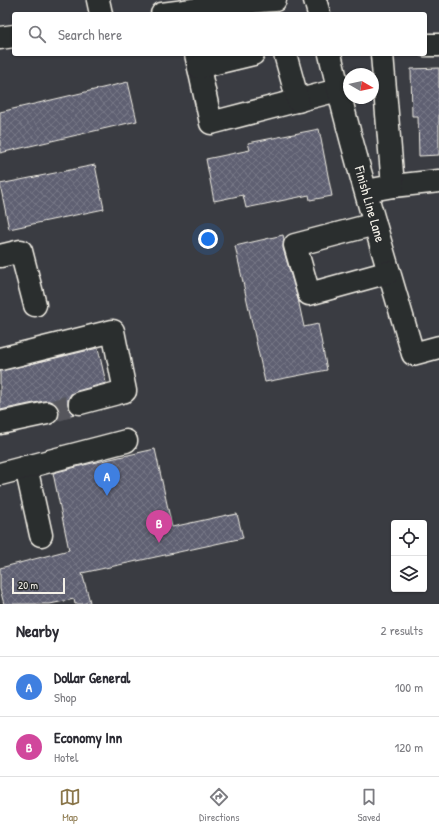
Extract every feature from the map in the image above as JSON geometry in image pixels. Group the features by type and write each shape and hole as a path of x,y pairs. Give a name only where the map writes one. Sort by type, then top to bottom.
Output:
{"street":[{"path":"98,0 101,12"},
{"path":"160,0 163,12"},
{"path":"271,0 274,12"},
{"path":"187,12 275,0"},
{"path":"315,0 318,12"},
{"path":"0,38 12,36"},
{"path":"427,45 439,44"},
{"path":"237,56 198,61 211,124 338,90"},
{"path":"286,56 298,101"},
{"name":"Finish Line Lane","path":"330,56 338,90 375,224 413,354 439,347"},
{"path":"382,56 393,186"},
{"path":"366,191 393,186 439,181"},
{"path":"375,224 295,245 309,294 390,272"},
{"path":"0,256 21,250 35,305"},
{"path":"0,359 113,331 126,391 80,403"},
{"path":"0,423 47,412"},
{"path":"0,474 126,441"},
{"path":"26,468 41,534"}],"building":[{"path":"439,68 439,155 419,156 418,116 412,116 411,69"},
{"path":"128,82 137,121 0,153 0,112"},
{"path":"319,129 332,196 310,200 309,195 246,208 243,195 214,201 206,159 250,150 248,143"},
{"path":"95,165 104,209 9,229 0,184"},
{"path":"283,235 283,248 298,299 304,327 318,324 327,370 265,382 235,246"},
{"path":"98,348 106,383 71,394 68,399 68,406 71,412 75,414 58,418 59,410 56,404 50,401 0,410 0,371"},
{"path":"155,449 172,527 237,514 243,538 82,573 90,602 75,604 74,599 50,604 4,604 0,589 0,568 69,550 53,473"}],"tunnel":[{"path":"47,413 80,403"}],"place":[{"name":"Dollar General","path":"107,496"},
{"name":"Economy Inn","path":"159,543"}]}
